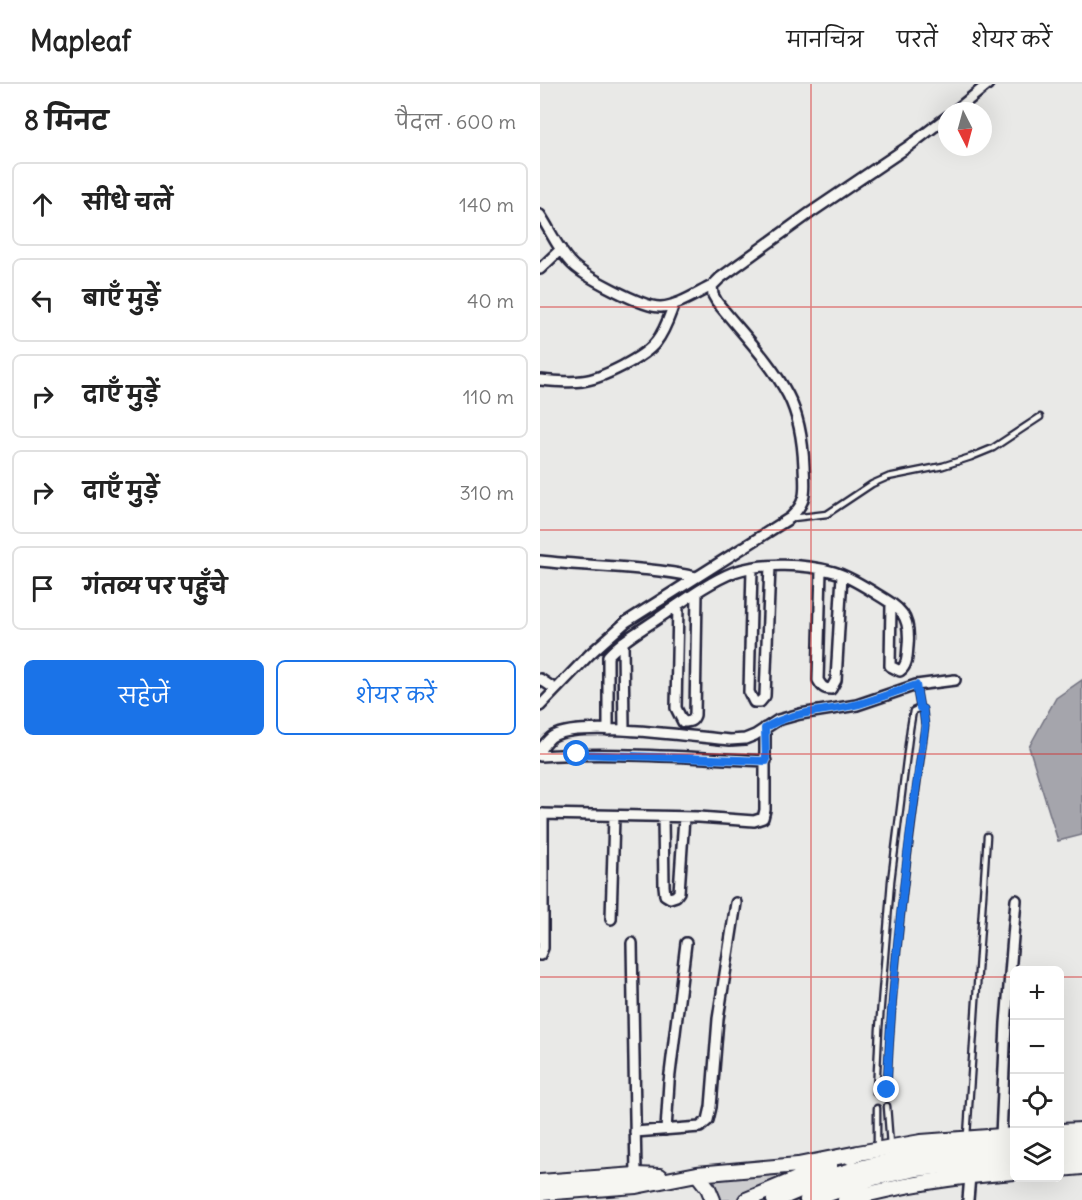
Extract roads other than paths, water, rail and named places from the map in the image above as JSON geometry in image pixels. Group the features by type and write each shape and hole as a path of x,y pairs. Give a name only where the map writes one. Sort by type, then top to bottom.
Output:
{"highway":[{"path":"775,1200 832,1177 880,1164 965,1150 1010,1139"},
{"path":"1064,1143 1082,1141"},
{"path":"1064,1155 1082,1153"},
{"path":"808,1200 874,1177 917,1168 1010,1158"}],"street":[{"path":"966,102 988,84"},
{"path":"540,215 572,265 612,289 652,306 674,304 712,286 729,271 938,124"},
{"path":"540,269 561,249"},
{"path":"540,706 590,654 626,622 790,518 802,507 806,491 803,450 795,411 773,373 717,302 712,286"},
{"path":"540,380 591,380 637,357 650,349 662,334 674,304"},
{"path":"540,561 655,569 696,577"},
{"path":"752,568 749,692 754,702 760,702 765,696 770,566"},
{"path":"608,730 608,656 623,642 678,605 733,573 770,566 821,570 842,575 891,603 907,618 909,628 906,664 900,671 890,666 891,603"},
{"path":"821,570 818,681 826,689 831,689 836,680 842,575"},
{"path":"678,605 675,708 683,722 689,722 695,715 697,593"},
{"path":"623,642 624,730"},
{"path":"540,679 555,689"},
{"path":"540,750 552,737 568,731 624,730 730,740 745,739 778,720 857,705 916,685 956,680"},
{"path":"540,955 543,948 542,814 754,821 763,818 765,810 765,728"},
{"path":"540,756 653,755 766,761"},
{"path":"610,919 614,816"},
{"path":"663,817 663,886 665,895 670,898 679,892 684,817"},
{"path":"540,1193 636,1186 697,1174 798,1165 921,1142 967,1138 1010,1139 1006,1023 1016,900"},
{"path":"634,1132 700,1127 704,1125 710,1113 718,1019 736,903"},
{"path":"632,943 636,1175"},
{"path":"666,1130 669,1082 687,943"},
{"path":"1064,1131 1082,1130"},
{"path":"746,1200 858,1153"},
{"path":"1064,1168 1082,1167"},
{"path":"845,1200 883,1190 970,1176 1010,1172"},
{"path":"697,1174 708,1188 713,1200"},
{"path":"540,1182 636,1175 680,1177"},
{"path":"968,1200 970,1176"}],"lane":[{"path":"790,518 827,514 878,481 971,458 993,448 1040,417"},
{"path":"887,1090 897,945 925,726 925,713 920,708 916,685"},
{"path":"876,1093 891,881 913,711 920,708"},
{"path":"967,1138 987,836"},
{"path":"883,1149 887,1106"},
{"path":"877,1108 883,1149"}]}
